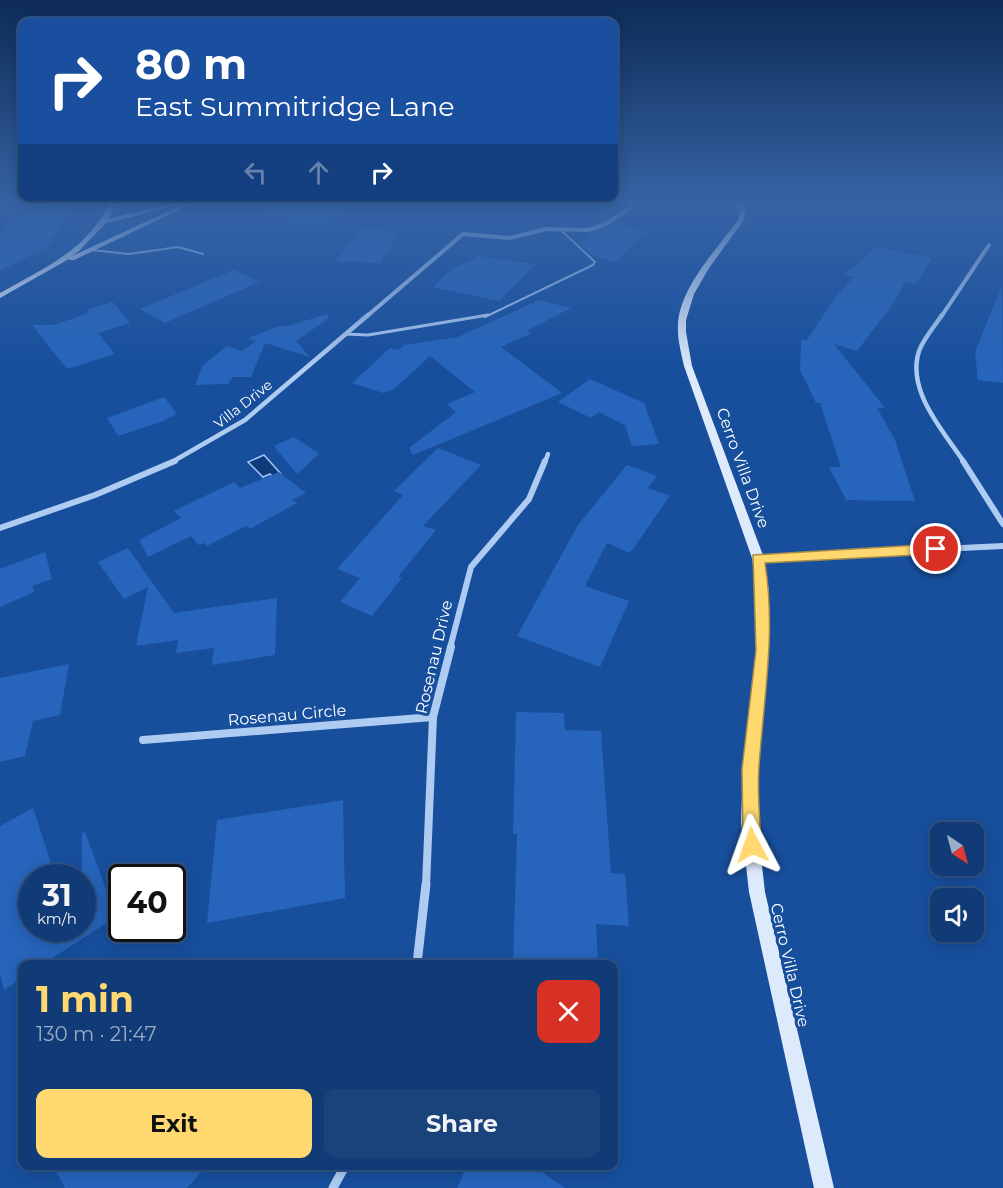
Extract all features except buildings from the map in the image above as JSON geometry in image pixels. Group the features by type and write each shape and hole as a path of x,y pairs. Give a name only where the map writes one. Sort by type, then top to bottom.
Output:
{"street":[{"path":"0,296 66,257"},
{"path":"56,264 73,257"},
{"name":"Villa Drive","path":"0,528 128,482 195,453 245,420 435,257"},
{"name":"Cerro Villa Drive","path":"716,257 686,304 682,321 682,340 688,366 758,558 763,592 763,650 750,769 749,822 757,892 824,1188"},
{"path":"980,257 922,343 917,354 916,374 920,391 930,409 1003,524"},
{"name":"Rosenau Drive","path":"418,960 430,836 433,717 471,567 529,499 548,454"},
{"path":"758,558 1003,546"},
{"name":"Rosenau Circle","path":"143,740 433,717"},
{"path":"333,1188 343,1170"}],"lane":[{"path":"345,334 368,335 482,318 593,265 595,262 590,257"}],"water":[{"path":"264,455 281,474 274,478 270,474 263,477 248,462"}],"route":[{"path":"752,845 749,822 750,769 763,650 763,592 758,558 936,549"}]}
